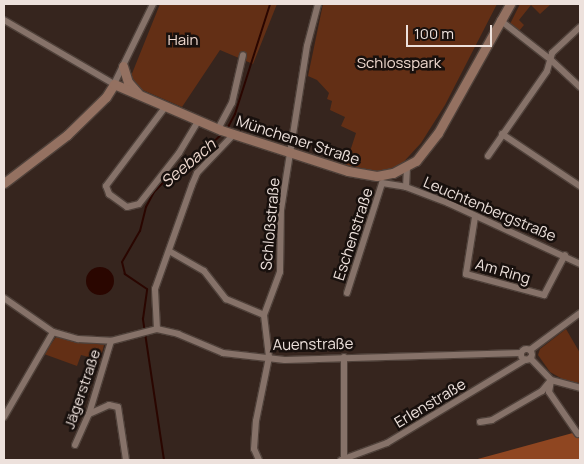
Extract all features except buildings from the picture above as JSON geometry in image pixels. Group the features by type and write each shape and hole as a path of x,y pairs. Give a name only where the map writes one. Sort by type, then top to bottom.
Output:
{"main road":[{"name":"Münchener Straße","path":"114,84 225,131 379,180 407,168 425,151 446,121 510,4"},
{"path":"123,66 128,82 140,95"},
{"path":"4,183 72,130 106,97 114,84"}],"street":[{"path":"4,20 114,84 153,4"},
{"name":"Schloßstraße","path":"259,460 254,449 256,421 269,357 264,315 280,272 281,210 307,46 318,4"},
{"path":"500,20 550,59 580,88"},
{"path":"488,156 547,71 552,53 580,27"},
{"path":"4,298 53,332 78,339 111,341 157,329 155,289 197,173 225,131 243,55"},
{"path":"166,106 106,186 109,194 127,207 139,204 178,152 198,120"},
{"path":"502,134 580,186"},
{"name":"Leuchtenbergstraße","path":"407,168 406,187 448,203 475,217 565,255 580,264"},
{"name":"Eschenstraße","path":"347,293 379,180 406,187"},
{"name":"Am Ring","path":"475,217 466,274 544,295 565,255"},
{"path":"169,251 204,271 226,299 264,315"},
{"path":"528,358 530,350 580,313"},
{"name":"Auenstraße","path":"157,329 178,334 223,353 269,357 344,358 521,354"},
{"path":"4,417 6,409 53,332"},
{"name":"Jägerstraße","path":"76,445 89,414 111,341"},
{"path":"530,350 524,349 521,354 528,358 551,380 580,388"},
{"path":"343,460 344,358"},
{"name":"Erlenstraße","path":"343,460 387,443 528,358"},
{"path":"480,422 492,420 542,391 551,380"},
{"path":"551,380 549,392 578,434"},
{"path":"89,414 109,405 118,407 126,460"}],"green space":[{"name":"Hain","path":"160,4 277,4 253,64 220,50 182,107 138,88 131,76"},
{"name":"Schlosspark","path":"323,4 497,4 445,105 421,143 398,168 376,173 345,167 356,133 341,126 345,117 330,110 332,101 327,99 329,93 317,80 308,76"},
{"path":"520,4 551,4 540,14 531,5 519,20 524,25 519,31 510,24"},
{"path":"566,329 580,353 580,383 566,381 550,372 538,355 540,349"},
{"path":"56,337 104,345 100,360 81,355 77,366 44,354"}],"shaded area":[{"path":"100,267 110,271 114,281 110,291 100,295 90,291 86,281 90,271"},
{"path":"580,431 580,460 474,460"}],"waterway":[{"name":"Seebach","path":"227,129 235,114 270,4"},
{"name":"Seebach","path":"164,460 143,319 147,289 125,274 122,262 140,231 146,207 154,192 175,170 199,156 222,134"}]}
